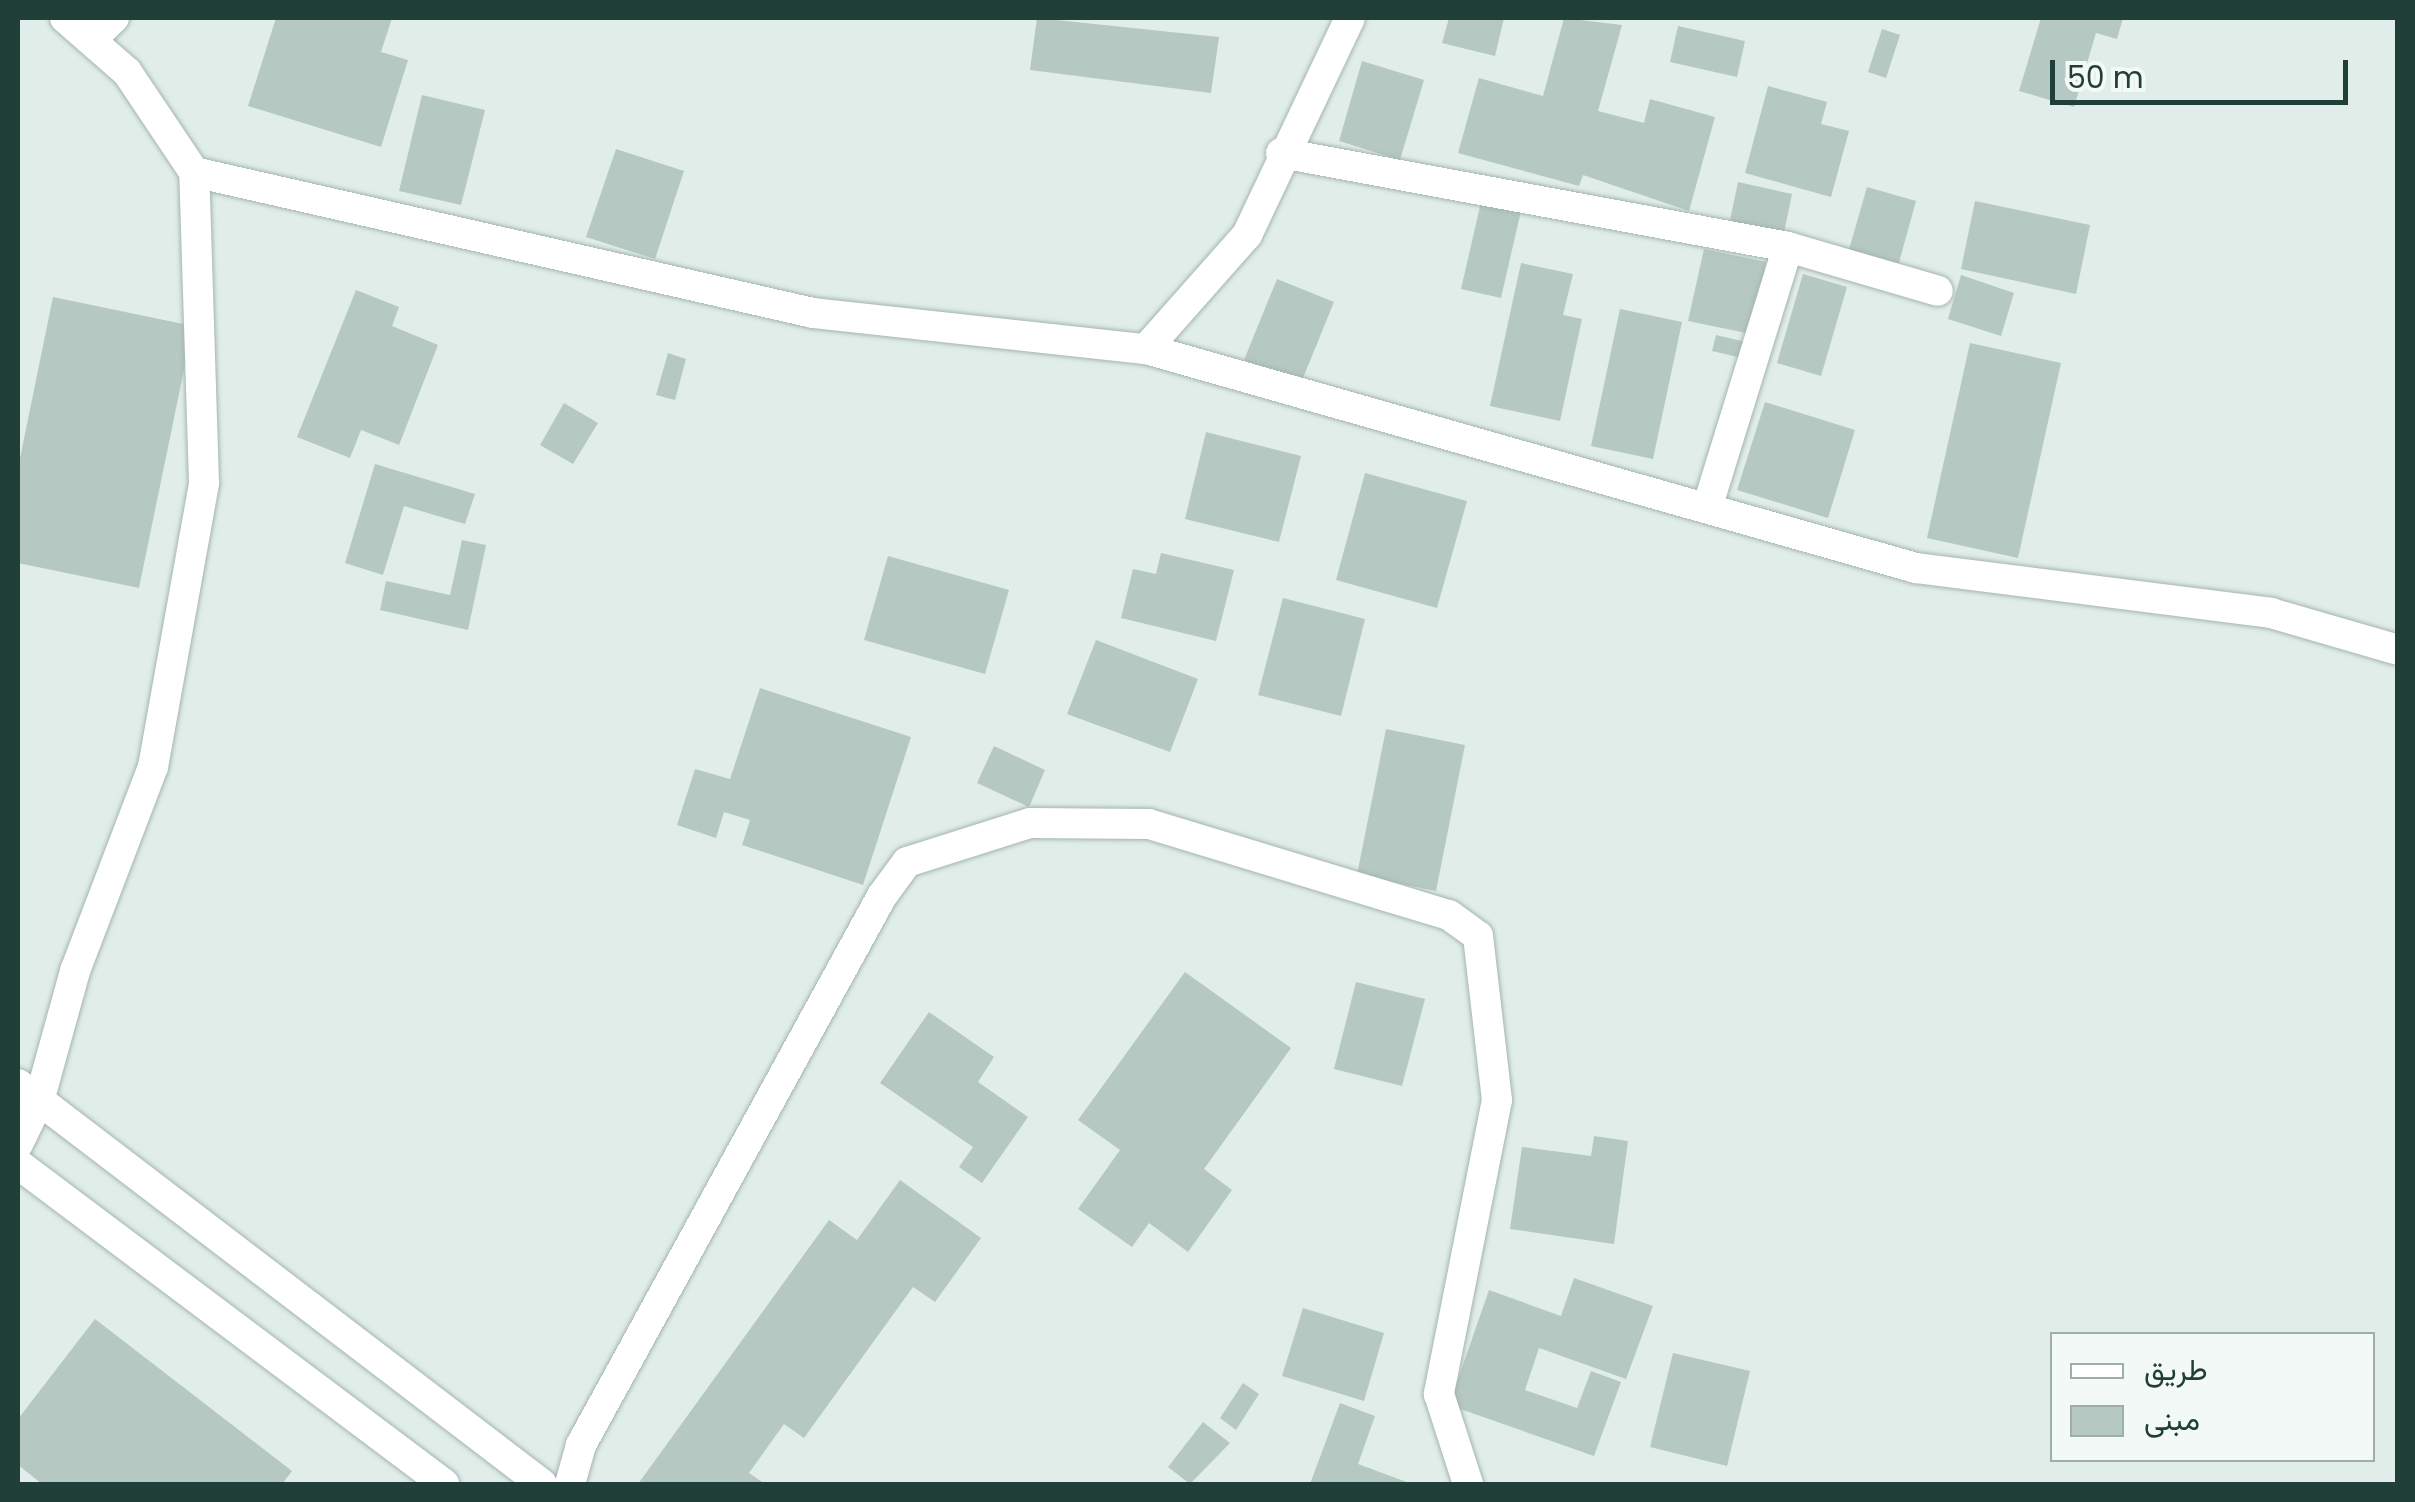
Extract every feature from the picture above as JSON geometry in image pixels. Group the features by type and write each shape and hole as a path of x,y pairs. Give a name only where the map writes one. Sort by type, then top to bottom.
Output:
{"street":[{"path":"18,1144 28,1092 153,767 204,483 194,172 126,72 66,18"},
{"path":"91,40 114,18"},
{"path":"1146,349 1247,235 1280,154 1350,18"},
{"path":"1280,154 1788,247 1938,291"},
{"path":"194,172 813,313 1146,349 1708,505 1916,568 2271,614 2398,650"},
{"path":"1708,505 1788,247"},
{"path":"570,1484 581,1445 882,896 907,862 939,847 1050,823 1149,824 1449,914 1478,936 1496,1100 1439,1394 1468,1484"},
{"path":"28,1092 542,1484"},
{"path":"18,1164 444,1484"}],"building":[{"path":"276,18 392,18 381,52 408,60 381,147 248,106"},
{"path":"1037,18 1219,37 1211,93 1030,70"},
{"path":"1449,18 1504,18 1495,56 1442,43"},
{"path":"1564,18 1622,25 1598,111 1644,123 1650,99 1715,117 1689,211 1583,175 1579,186 1458,153 1479,78 1543,96"},
{"path":"2041,18 2123,18 2117,39 2096,33 2074,107 2019,91"},
{"path":"1678,26 1745,41 1737,77 1670,62"},
{"path":"1882,29 1900,35 1886,78 1868,72"},
{"path":"1362,61 1424,80 1400,160 1339,141"},
{"path":"1768,86 1827,102 1821,124 1849,131 1831,197 1745,173"},
{"path":"422,95 485,110 461,205 399,191"},
{"path":"616,149 684,171 655,259 586,237"},
{"path":"1738,182 1792,194 1782,242 1728,230"},
{"path":"1867,187 1916,201 1898,266 1848,253"},
{"path":"1975,201 2090,225 2076,294 1961,269"},
{"path":"1481,202 1521,211 1501,298 1461,289"},
{"path":"1704,249 1766,262 1751,334 1688,321"},
{"path":"1521,263 1573,274 1563,315 1582,319 1560,421 1490,406"},
{"path":"1803,274 1847,287 1821,376 1777,363"},
{"path":"1961,275 2014,293 2001,336 1948,319"},
{"path":"1277,279 1334,302 1301,383 1244,360"},
{"path":"356,290 399,307 392,326 438,345 399,445 361,430 350,458 297,437"},
{"path":"53,297 193,326 139,588 18,563 18,468"},
{"path":"1620,309 1682,322 1653,459 1591,446"},
{"path":"1716,335 1750,343 1746,359 1712,351"},
{"path":"1970,343 2061,363 2018,558 1927,538"},
{"path":"668,353 686,359 675,400 656,395"},
{"path":"1765,402 1855,430 1828,518 1737,490"},
{"path":"564,403 598,423 573,464 540,445"},
{"path":"1206,432 1301,456 1279,542 1185,519"},
{"path":"375,464 475,494 465,524 404,506 383,575 345,563"},
{"path":"1365,473 1467,501 1437,608 1336,580"},
{"path":"462,540 486,545 468,630 380,610 386,581 450,595"},
{"path":"1161,553 1234,570 1216,641 1121,618 1133,569 1156,574"},
{"path":"888,556 1009,590 985,674 864,640"},
{"path":"1283,598 1365,619 1341,716 1258,695"},
{"path":"1096,640 1198,679 1170,752 1067,714"},
{"path":"760,688 911,737 863,885 742,845 750,820 724,812 716,838 677,825 695,769 730,779"},
{"path":"1386,729 1465,745 1436,891 1357,875"},
{"path":"994,746 1045,770 1029,807 977,783"},
{"path":"1185,972 1291,1048 1204,1169 1232,1190 1188,1252 1149,1223 1132,1247 1078,1209 1120,1150 1078,1120"},
{"path":"1356,982 1425,999 1402,1086 1334,1069"},
{"path":"929,1012 994,1057 978,1082 1028,1117 982,1183 959,1167 973,1147 880,1083"},
{"path":"1594,1136 1628,1141 1614,1244 1510,1229 1522,1147 1591,1156"},
{"path":"900,1180 981,1238 935,1302 913,1287 804,1438 784,1424 749,1473 765,1484 638,1484 829,1220 857,1240"},
{"path":"1574,1278 1653,1306 1626,1379 1539,1348 1525,1390 1577,1408 1591,1371 1621,1382 1594,1456 1449,1405 1489,1290 1561,1316"},
{"path":"1303,1308 1384,1333 1364,1401 1282,1376"},
{"path":"95,1319 292,1471 282,1484 42,1484 18,1465 18,1419"},
{"path":"1673,1353 1750,1371 1727,1466 1650,1447"},
{"path":"1243,1383 1259,1394 1236,1430 1220,1418"},
{"path":"1340,1403 1375,1416 1358,1464 1412,1484 1310,1484"},
{"path":"1203,1422 1230,1443 1190,1484 1168,1467"}]}
